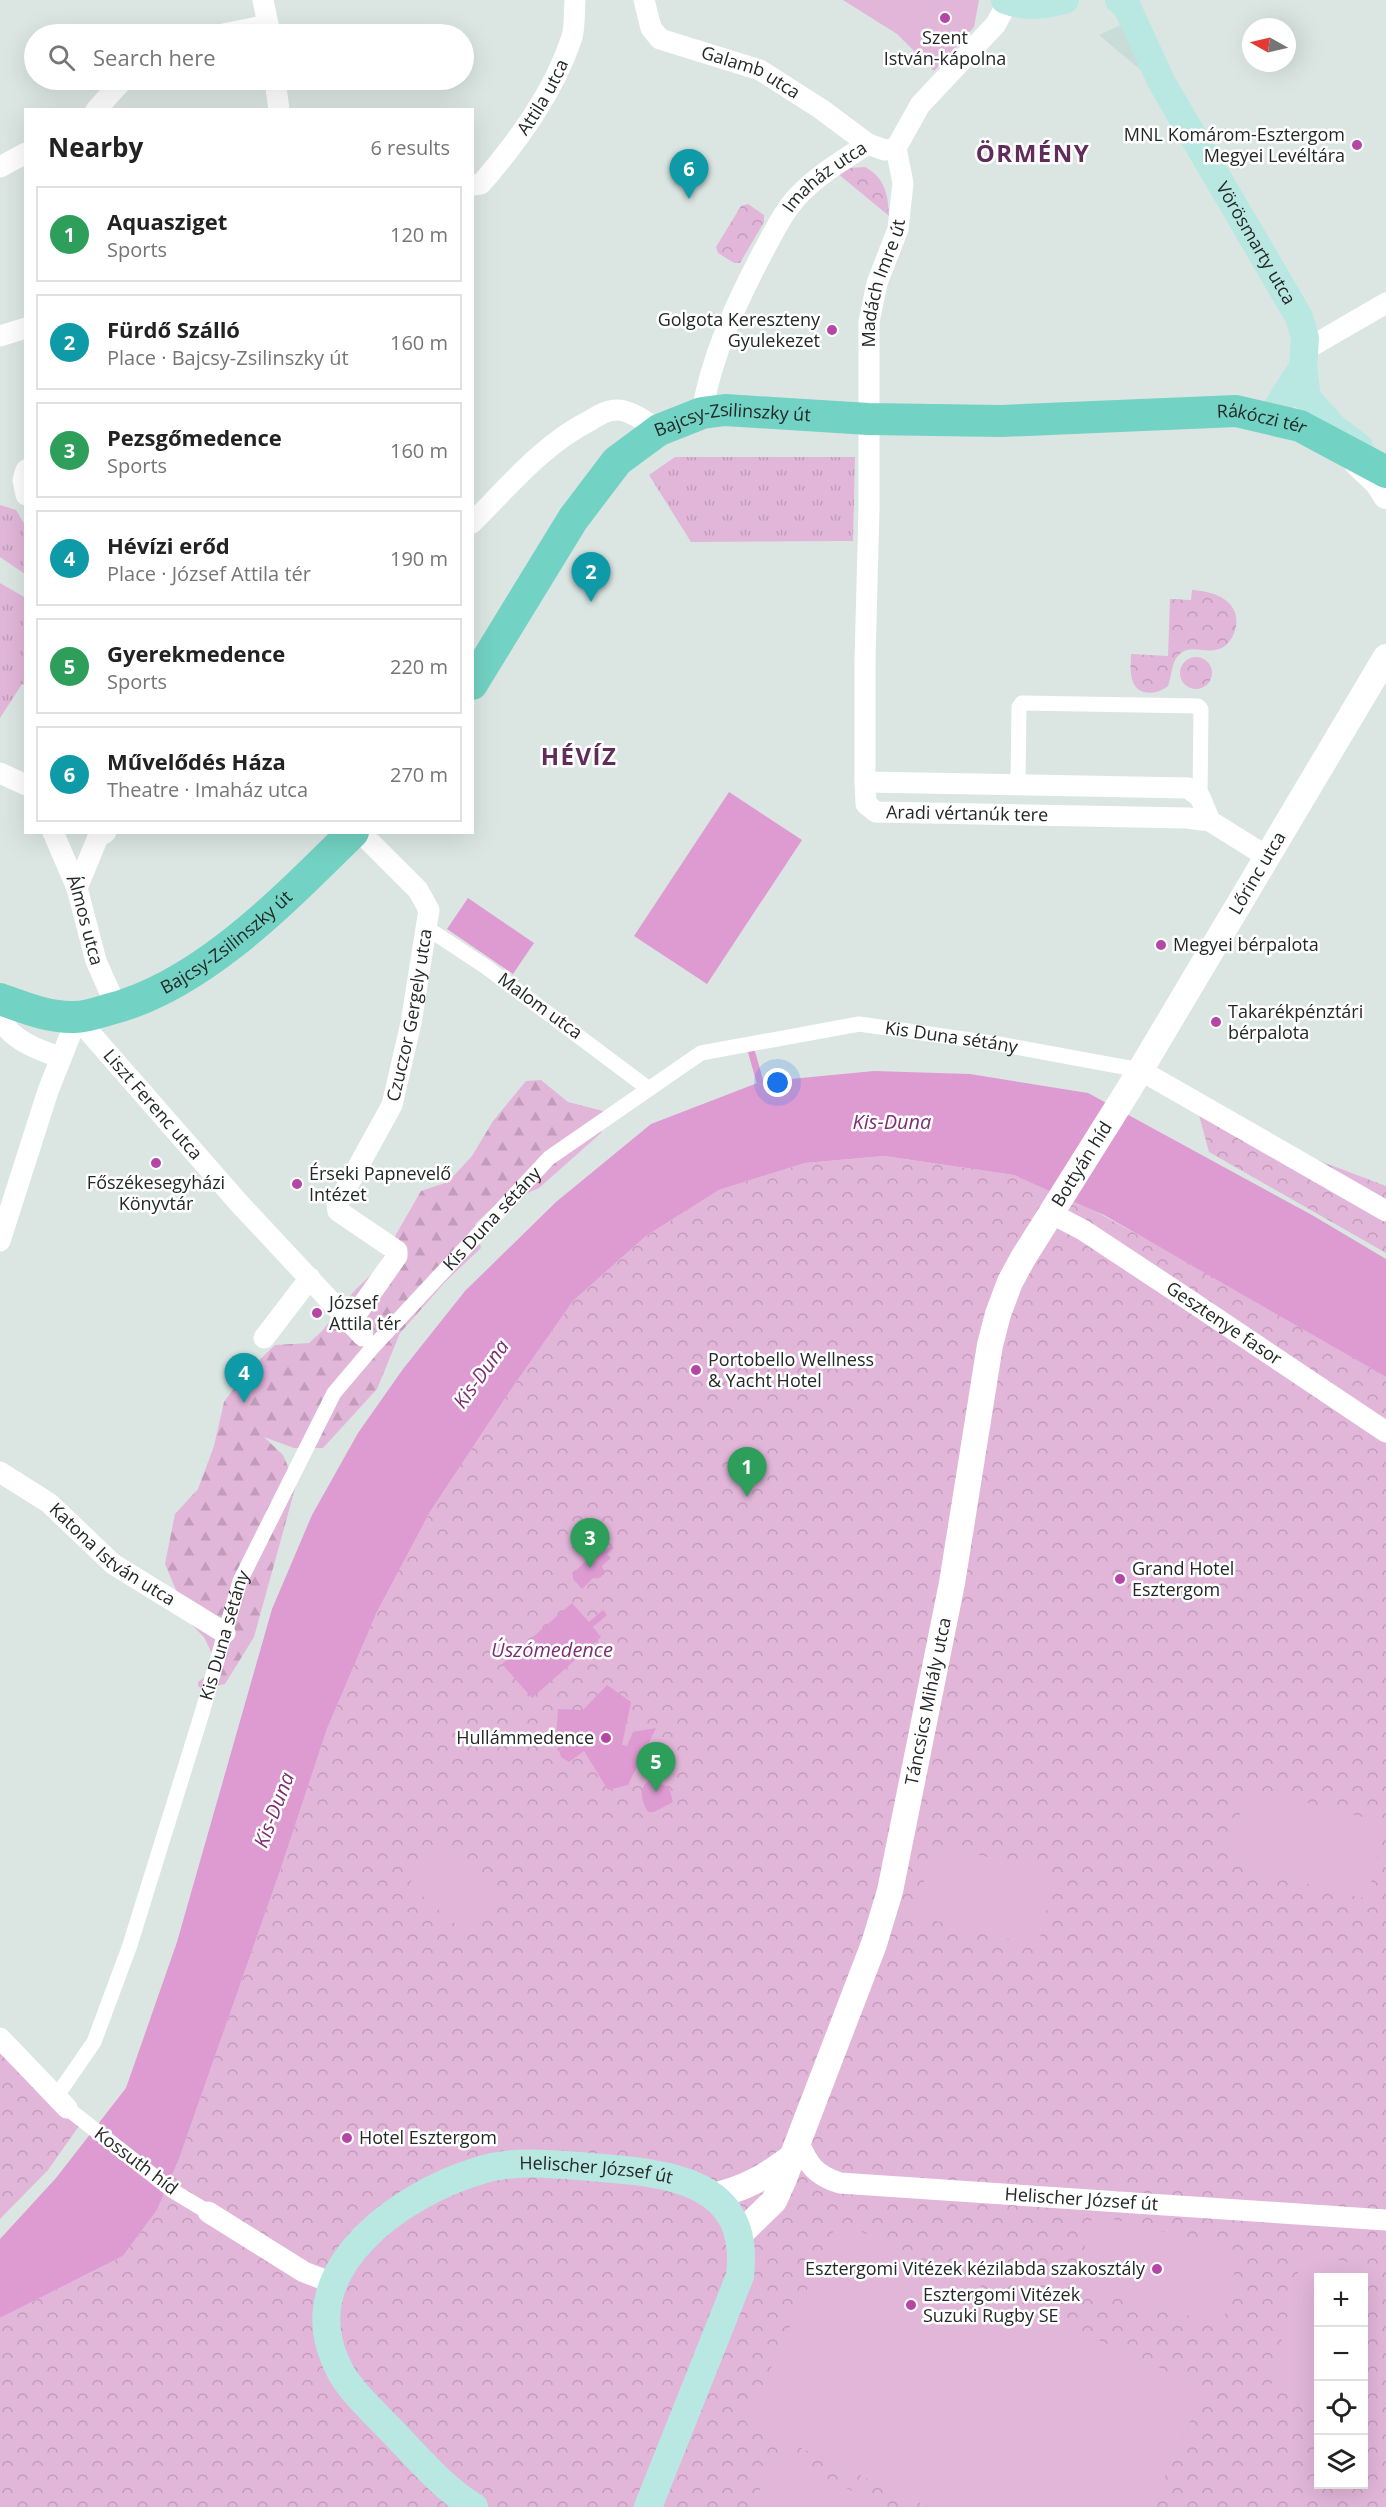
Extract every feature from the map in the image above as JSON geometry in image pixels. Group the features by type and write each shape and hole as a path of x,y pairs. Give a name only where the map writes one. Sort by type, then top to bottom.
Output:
{"main road":[{"path":"1006,1 1022,5 1041,5 1065,0"},
{"name":"Vörösmarty utca","path":"1119,0 1127,7 1162,83 1296,310 1305,338 1306,398 1334,428 1386,467"},
{"path":"1270,417 1304,359"},
{"name":"Bajcsy-Zsilinszky út","path":"474,681 573,519 617,461 659,430 702,413 725,410 868,419 1001,422 1125,416"},
{"name":"Rákóczi tér","path":"1125,416 1214,410 1270,417 1300,426 1386,472"},
{"name":"Bajcsy-Zsilinszky út","path":"77,1018 117,1008 179,980 275,909 351,834"},
{"path":"0,999 40,1013 77,1018"},
{"name":"Helischer József út","path":"333,2283 342,2265 358,2243 380,2224 424,2195 479,2170 521,2163 648,2172 688,2181 712,2196 729,2214 740,2234"},
{"path":"650,2502 740,2276 742,2256 740,2234"},
{"path":"333,2283 329,2304 329,2343 342,2374 357,2396 440,2480 474,2507"}],"street":[{"path":"263,0 268,24"},
{"name":"Attila utca","path":"477,184 506,154 546,95 572,36 575,0"},
{"name":"Galamb utca","path":"644,0 651,28 660,39 760,70 821,109 868,144"},
{"name":"Imaház utca","path":"702,413 706,386 724,334 749,278 782,215 797,196 821,176 868,144 885,150 896,148 920,105 996,24 1006,1"},
{"path":"98,108 115,90"},
{"path":"276,90 279,108"},
{"name":"Madách Imre út","path":"868,419 869,322 877,283 898,229 901,204 903,183 896,148"},
{"path":"0,166 24,154"},
{"path":"1304,359 1386,303"},
{"path":"0,336 24,329"},
{"path":"474,522 545,450 570,431 607,411 627,412 659,430"},
{"path":"865,782 868,419"},
{"path":"1344,451 1378,483 1386,496"},
{"name":"Lőrinc utca","path":"1134,1080 1386,657"},
{"name":"Aradi vértanúk tere","path":"1018,784 1019,707 1023,703 1198,706 1202,709 1200,797 1210,821"},
{"path":"0,772 24,784"},
{"name":"Aradi vértanúk tere","path":"1200,797 1188,788 865,782 866,804 876,812 1187,818 1210,821 1266,856"},
{"path":"1017,814 1018,784"},
{"name":"Álmos utca","path":"54,834 77,888 96,961 117,1008"},
{"path":"77,888 98,837 103,834"},
{"name":"Czuczor Gergely utca","path":"307,1275 356,1329 397,1256 397,1251 338,1211 337,1205 392,1105 411,1023 429,910 418,890 362,834"},
{"name":"Malom utca","path":"427,928 486,967 649,1089"},
{"path":"0,1018 5,1027 36,1050 60,1057"},
{"path":"0,1241 44,1101 77,1018"},
{"name":"Liszt Ferenc utca","path":"77,1018 238,1202 307,1275"},
{"name":"Kis Duna sétány","path":"62,2102 94,2042 130,1945 240,1581 334,1393 373,1347 549,1158 701,1053 859,1024 999,1044 1134,1080 1386,1211"},
{"name":"Bottyán híd","path":"1034,1239 1134,1080"},
{"name":"Gesztenye fasor","path":"1060,1218 1173,1289 1386,1432"},
{"name":"Táncsics Mihály utca","path":"795,2149 874,1944 890,1891 952,1584 990,1345 1010,1282 1034,1239"},
{"path":"264,1338 307,1275"},
{"name":"Katona István utca","path":"0,1472 49,1503 113,1564 225,1633"},
{"path":"0,2038 62,2102"},
{"name":"Kossuth híd","path":"62,2102 173,2191 208,2212"},
{"path":"712,2196 744,2188 771,2173 795,2149"},
{"path":"740,2234 774,2201 795,2149"},
{"name":"Helischer József út","path":"795,2149 825,2178 840,2183 1386,2220"},
{"path":"208,2212 304,2272 333,2283"}],"shaded area":[{"path":"1121,25 1143,72 1099,35"}],"green space":[{"path":"843,0 979,0 974,27 934,71 897,34"},
{"path":"865,167 877,176 884,187 889,216 837,173 849,168"},
{"path":"748,204 764,215 764,222 740,263 734,263 718,253 716,247 741,206"},
{"path":"675,457 855,457 853,541 691,542 649,475"},
{"path":"0,505 16,510 24,523 24,573 0,557"},
{"path":"0,583 24,597 24,685 22,684 0,718"},
{"path":"1192,590 1208,592 1229,603 1236,617 1232,637 1225,646 1219,649 1186,650 1177,657 1173,664 1168,686 1151,693 1140,690 1133,681 1131,654 1168,656 1170,599 1191,600"},
{"path":"1196,657 1207,662 1212,673 1207,684 1196,689 1185,684 1180,673 1185,662"},
{"path":"541,1080 568,1102 607,1112 601,1133 539,1188 492,1208 475,1224 481,1248 447,1280 400,1333 377,1389 323,1448 294,1448 264,1437 283,1455 296,1485 254,1637 225,1684 202,1689 198,1686 198,1682 205,1677 213,1656 204,1637 190,1623 165,1564 175,1514 198,1489 214,1446 224,1402 242,1377 275,1345 309,1343 322,1331 356,1289 375,1271 421,1191 448,1182 472,1156 493,1121 526,1081"},
{"path":"1199,1115 1386,1186 1386,1253 1209,1152"},
{"path":"884,1156 1014,1175 1075,1200 1211,1275 1386,1377 1386,2507 0,2507 0,2318 123,2256 157,2210 179,2159 327,1729 377,1612 430,1512 573,1301 646,1236 719,1190 805,1163"},
{"path":"1247,1787 1386,1823 1367,1899 1227,1863"},
{"path":"933,1844 1055,1873 1038,1946 915,1916"},
{"path":"443,1845 503,1897 469,1936 409,1884"},
{"path":"0,2049 79,2126 48,2170 0,2219"},
{"name":"Esztergomi Vitézek kézilabda szakosztály","path":"1093,2214 1239,2251 1223,2324 1075,2288"},
{"name":"Esztergomi Vitézek Suzuki Rugby SE","path":"838,2221 1205,2389 1151,2507 929,2507 746,2423"},
{"path":"1303,2252 1373,2268 1368,2290 1368,2273 1314,2273 1314,2400 1270,2390"},
{"path":"777,2454 879,2504 877,2507 752,2507"}],"water":[{"path":"729,792 802,840 707,984 634,936"},
{"path":"468,898 534,943 513,974 447,929"},
{"name":"Kis-Duna","path":"874,1071 970,1074 1088,1093 1312,1215 1386,1259 1386,1377 1104,1215 1014,1175 884,1156 805,1163 719,1190 646,1236 573,1301 430,1512 377,1612 327,1729 179,2159 157,2210 123,2256 0,2318 0,2239 56,2178 126,2088 177,1942 272,1609 312,1515 358,1433 403,1369 465,1291 556,1202 651,1124 760,1082"},
{"path":"611,1545 614,1548 607,1554 611,1558 602,1566 604,1571 602,1575 599,1578 593,1578 582,1589 573,1579 573,1573 601,1547 605,1551"},
{"name":"Úszómedence","path":"572,1603 589,1622 603,1610 607,1615 593,1627 601,1637 532,1698 502,1664"},
{"name":"Hullámmedence","path":"607,1685 631,1702 622,1745 627,1746 633,1732 656,1728 628,1785 608,1790 584,1751 569,1762 561,1757 556,1741 558,1709 583,1710"},
{"path":"655,1778 660,1784 669,1787 673,1802 654,1812 648,1812 643,1802 642,1792 645,1784"}],"waterway":[{"path":"751,1050 760,1082"}],"place":[{"name":"Szent István-kápolna","path":"945,18"},
{"name":"MNL Komárom-Esztergom Megyei Levéltára","path":"1357,145"},
{"name":"Művelődés Háza","path":"689,199"},
{"name":"Golgota Kereszteny Gyulekezet","path":"832,330"},
{"name":"Fürdő Szálló","path":"591,602"},
{"name":"Megyei bérpalota","path":"1161,945"},
{"name":"Takarékpénztári bérpalota","path":"1216,1022"},
{"name":"Főszékesegyházi Könyvtár","path":"156,1163"},
{"name":"Érseki Papnevelő Intézet","path":"297,1184"},
{"name":"József Attila tér","path":"317,1313"},
{"name":"Portobello Wellness & Yacht Hotel","path":"696,1370"},
{"name":"Hévízi erőd","path":"244,1403"},
{"name":"Aquasziget","path":"747,1497"},
{"name":"Pezsgőmedence","path":"590,1568"},
{"name":"Grand Hotel Esztergom","path":"1120,1579"},
{"name":"Hullámmedence","path":"606,1738"},
{"name":"Gyerekmedence","path":"656,1792"},
{"name":"Hotel Esztergom","path":"347,2138"},
{"name":"Esztergomi Vitézek kézilabda szakosztály","path":"1157,2269"},
{"name":"Esztergomi Vitézek Suzuki Rugby SE","path":"911,2305"}],"district":[{"name":"ÖRMÉNY","path":"1033,154"},
{"name":"HÉVÍZ","path":"579,757"}]}
